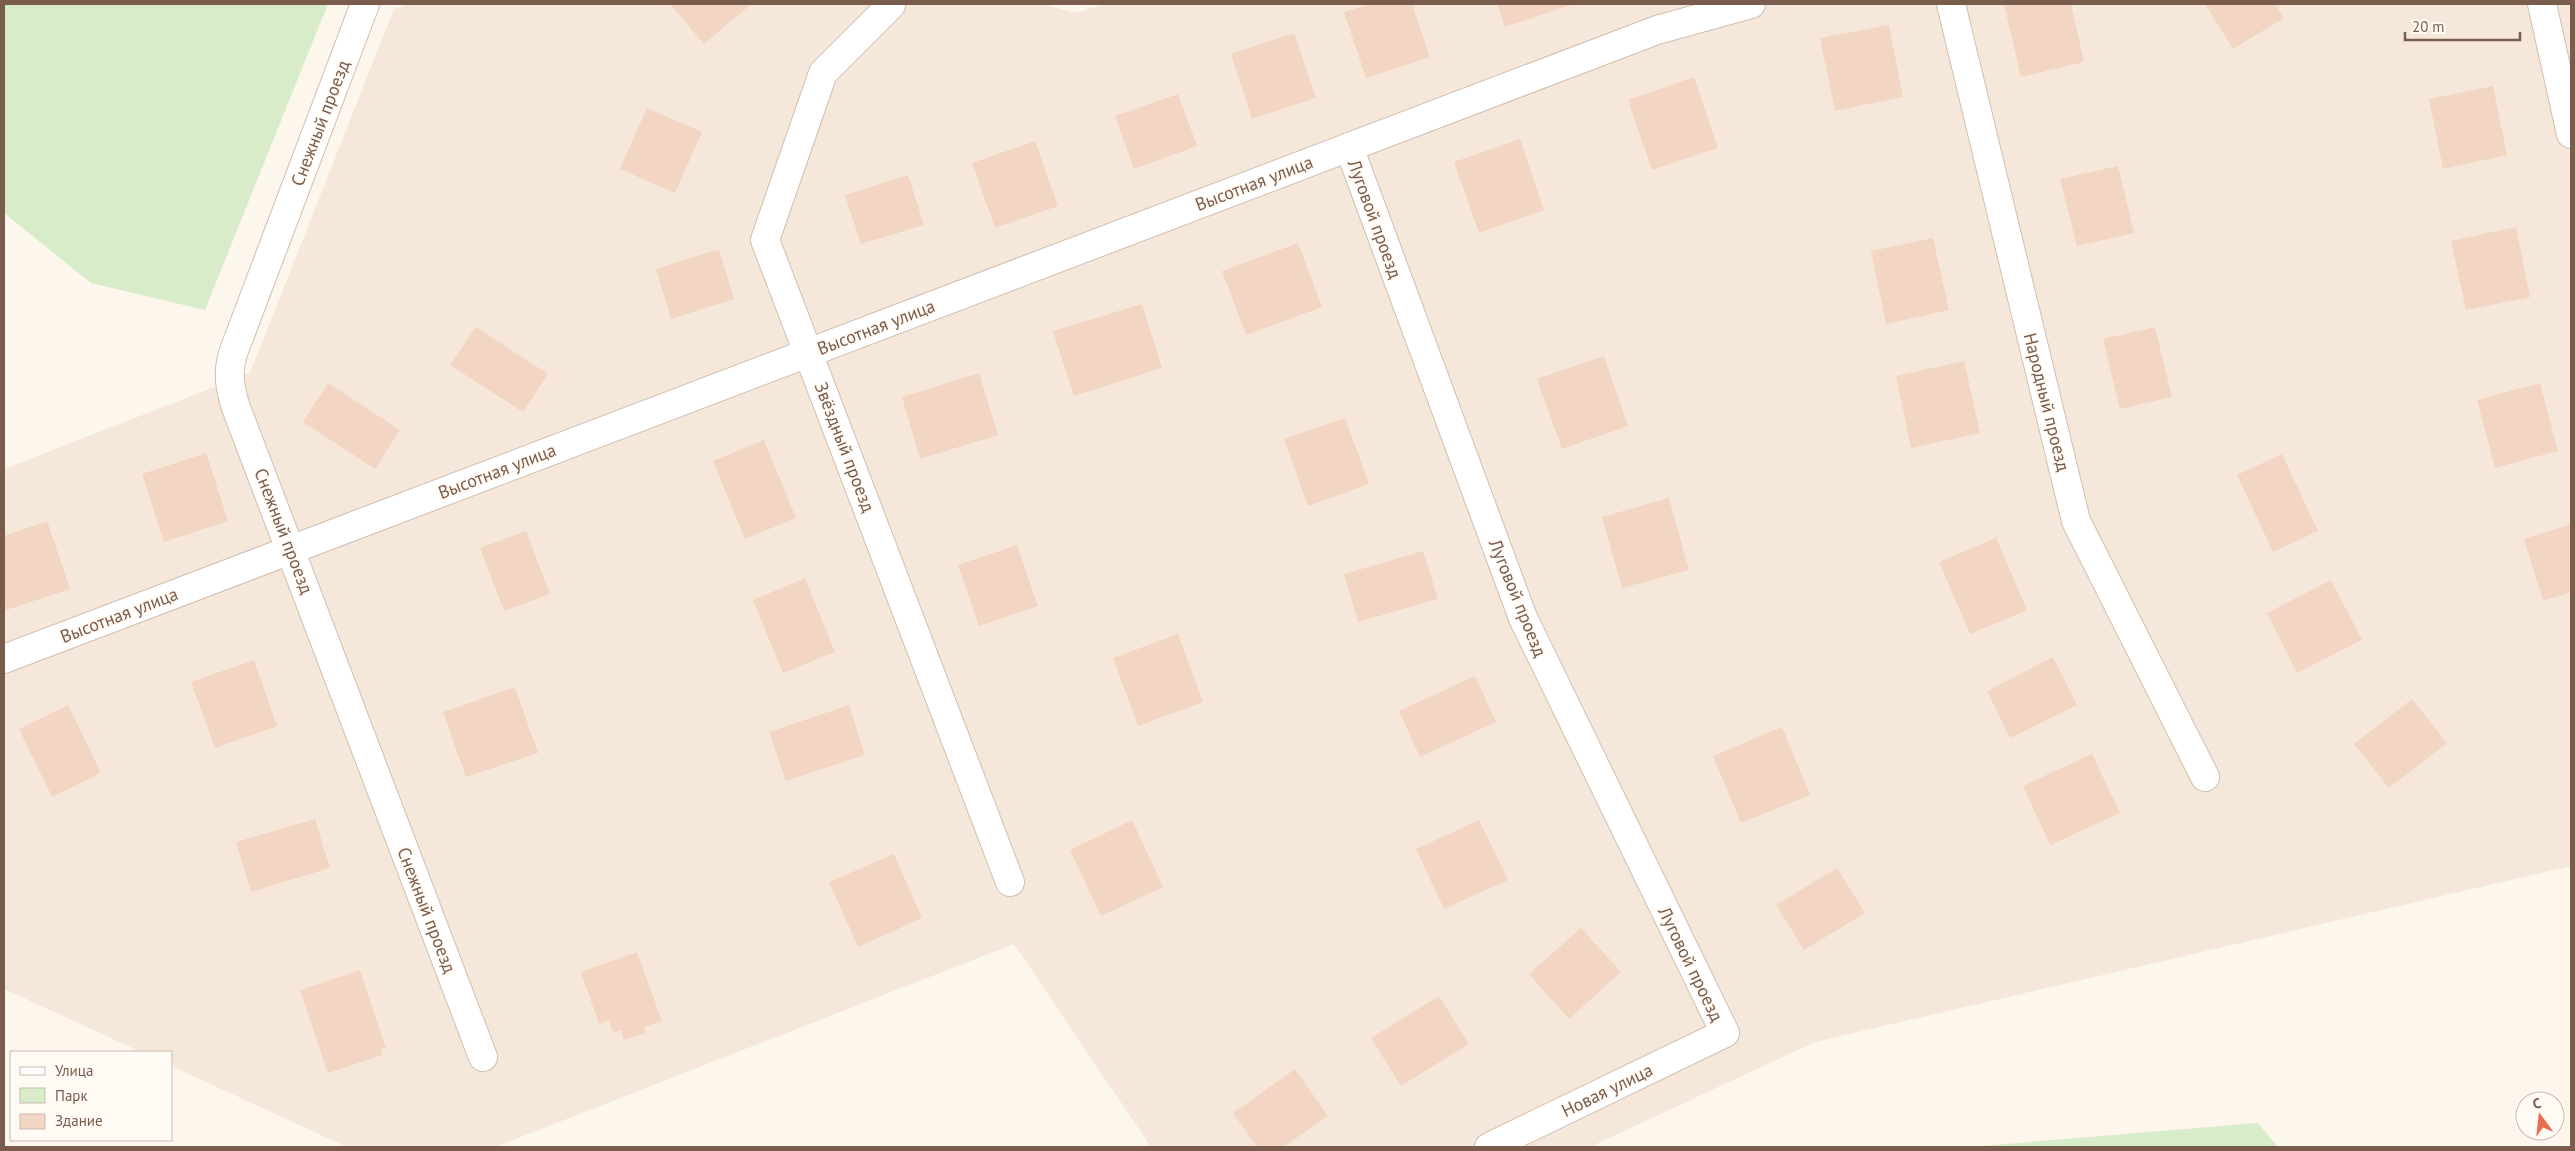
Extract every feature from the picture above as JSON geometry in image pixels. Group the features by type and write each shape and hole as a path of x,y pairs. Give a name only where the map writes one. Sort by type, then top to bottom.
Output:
{"street":[{"name":"Снежный проезд","path":"365,4 229,364 228,383 483,1057"},
{"name":"Звёздный проезд","path":"891,4 823,73 764,240 809,352 1010,882"},
{"name":"Высотная улица","path":"4,659 1657,30 1751,4"},
{"name":"Народный проезд","path":"1951,4 2076,521 2205,777"},
{"path":"2542,4 2571,134"},
{"name":"Луговой проезд","path":"1348,147 1522,618 1725,1032"},
{"name":"Новая улица","path":"1489,1147 1725,1032"}],"shaded area":[{"path":"409,4 1043,4 1075,13 1105,4 2571,4 2571,866 1815,1042 1590,1147 1151,1147 1014,944 495,1147 347,1147 172,1066 172,1051 139,1051 4,989 4,469 250,373 394,9"}],"green space":[{"path":"4,4 328,4 205,310 91,283 4,213"},
{"path":"2258,1123 2278,1147 1970,1147"}],"building":[{"path":"670,4 747,4 749,6 704,44"},
{"path":"1371,4 1412,4 1430,57 1366,78 1344,12"},
{"path":"1497,4 1574,4 1505,27"},
{"path":"2004,4 2071,4 2084,62 2021,77"},
{"path":"2205,4 2275,4 2284,18 2233,49"},
{"path":"1889,25 1903,97 1835,111 1820,38"},
{"path":"1294,33 1316,98 1252,119 1231,54"},
{"path":"1694,77 1718,148 1652,170 1628,100"},
{"path":"2493,86 2507,155 2443,169 2429,99"},
{"path":"1178,94 1197,146 1134,169 1115,116"},
{"path":"647,108 702,132 675,193 620,169"},
{"path":"1520,139 1544,210 1479,233 1454,162"},
{"path":"1035,141 1058,206 995,228 972,163"},
{"path":"2118,166 2134,233 2077,246 2060,179"},
{"path":"908,175 924,225 861,244 845,195"},
{"path":"2516,227 2530,297 2466,310 2451,241"},
{"path":"1933,238 1949,310 1886,324 1871,251"},
{"path":"1298,243 1322,307 1246,335 1222,271"},
{"path":"719,249 734,299 671,319 656,269"},
{"path":"1142,304 1162,368 1074,396 1053,331"},
{"path":"476,327 548,374 523,412 450,365"},
{"path":"2155,327 2172,397 2120,409 2103,339"},
{"path":"1604,356 1628,426 1562,449 1537,379"},
{"path":"1964,361 1980,433 1911,448 1896,376"},
{"path":"979,373 998,435 920,459 902,397"},
{"path":"328,383 400,430 375,469 303,422"},
{"path":"2540,383 2558,451 2495,468 2477,400"},
{"path":"1345,418 1369,484 1308,506 1284,439"},
{"path":"764,440 796,518 745,539 713,461"},
{"path":"206,453 228,521 164,542 142,474"},
{"path":"2282,454 2318,531 2273,552 2237,475"},
{"path":"1669,498 1689,570 1622,588 1602,517"},
{"path":"47,521 70,589 6,610 4,604 4,536"},
{"path":"2571,524 2571,592 2543,601 2524,539"},
{"path":"526,531 550,594 504,611 480,548"},
{"path":"1996,538 2027,610 1970,634 1939,562"},
{"path":"1017,545 1038,606 979,626 958,565"},
{"path":"1423,551 1438,599 1358,622 1344,574"},
{"path":"805,578 835,652 783,673 753,600"},
{"path":"2331,580 2362,640 2297,673 2267,613"},
{"path":"1178,634 1203,702 1138,726 1113,658"},
{"path":"2053,657 2077,705 2010,738 1987,691"},
{"path":"254,660 277,726 215,748 191,682"},
{"path":"1475,676 1496,722 1420,757 1399,711"},
{"path":"515,687 538,753 466,777 443,712"},
{"path":"2412,699 2447,743 2389,788 2354,744"},
{"path":"68,705 101,773 52,797 19,729"},
{"path":"849,705 865,755 786,781 769,732"},
{"path":"1782,727 1810,795 1741,823 1713,756"},
{"path":"2092,754 2120,813 2050,845 2023,786"},
{"path":"315,819 330,868 251,892 236,842"},
{"path":"1132,820 1163,887 1101,916 1070,850"},
{"path":"1479,820 1508,880 1444,909 1416,849"},
{"path":"894,854 922,918 858,947 829,882"},
{"path":"1837,868 1865,913 1804,950 1776,905"},
{"path":"1581,928 1621,972 1569,1019 1529,974"},
{"path":"637,952 662,1021 644,1027 646,1033 624,1040 621,1030 613,1033 609,1020 599,1024 581,972"},
{"path":"360,970 386,1048 381,1049 382,1055 328,1073 300,990"},
{"path":"1439,996 1469,1044 1401,1086 1371,1038"},
{"path":"1295,1069 1328,1116 1283,1147 1257,1147 1233,1113"}]}
